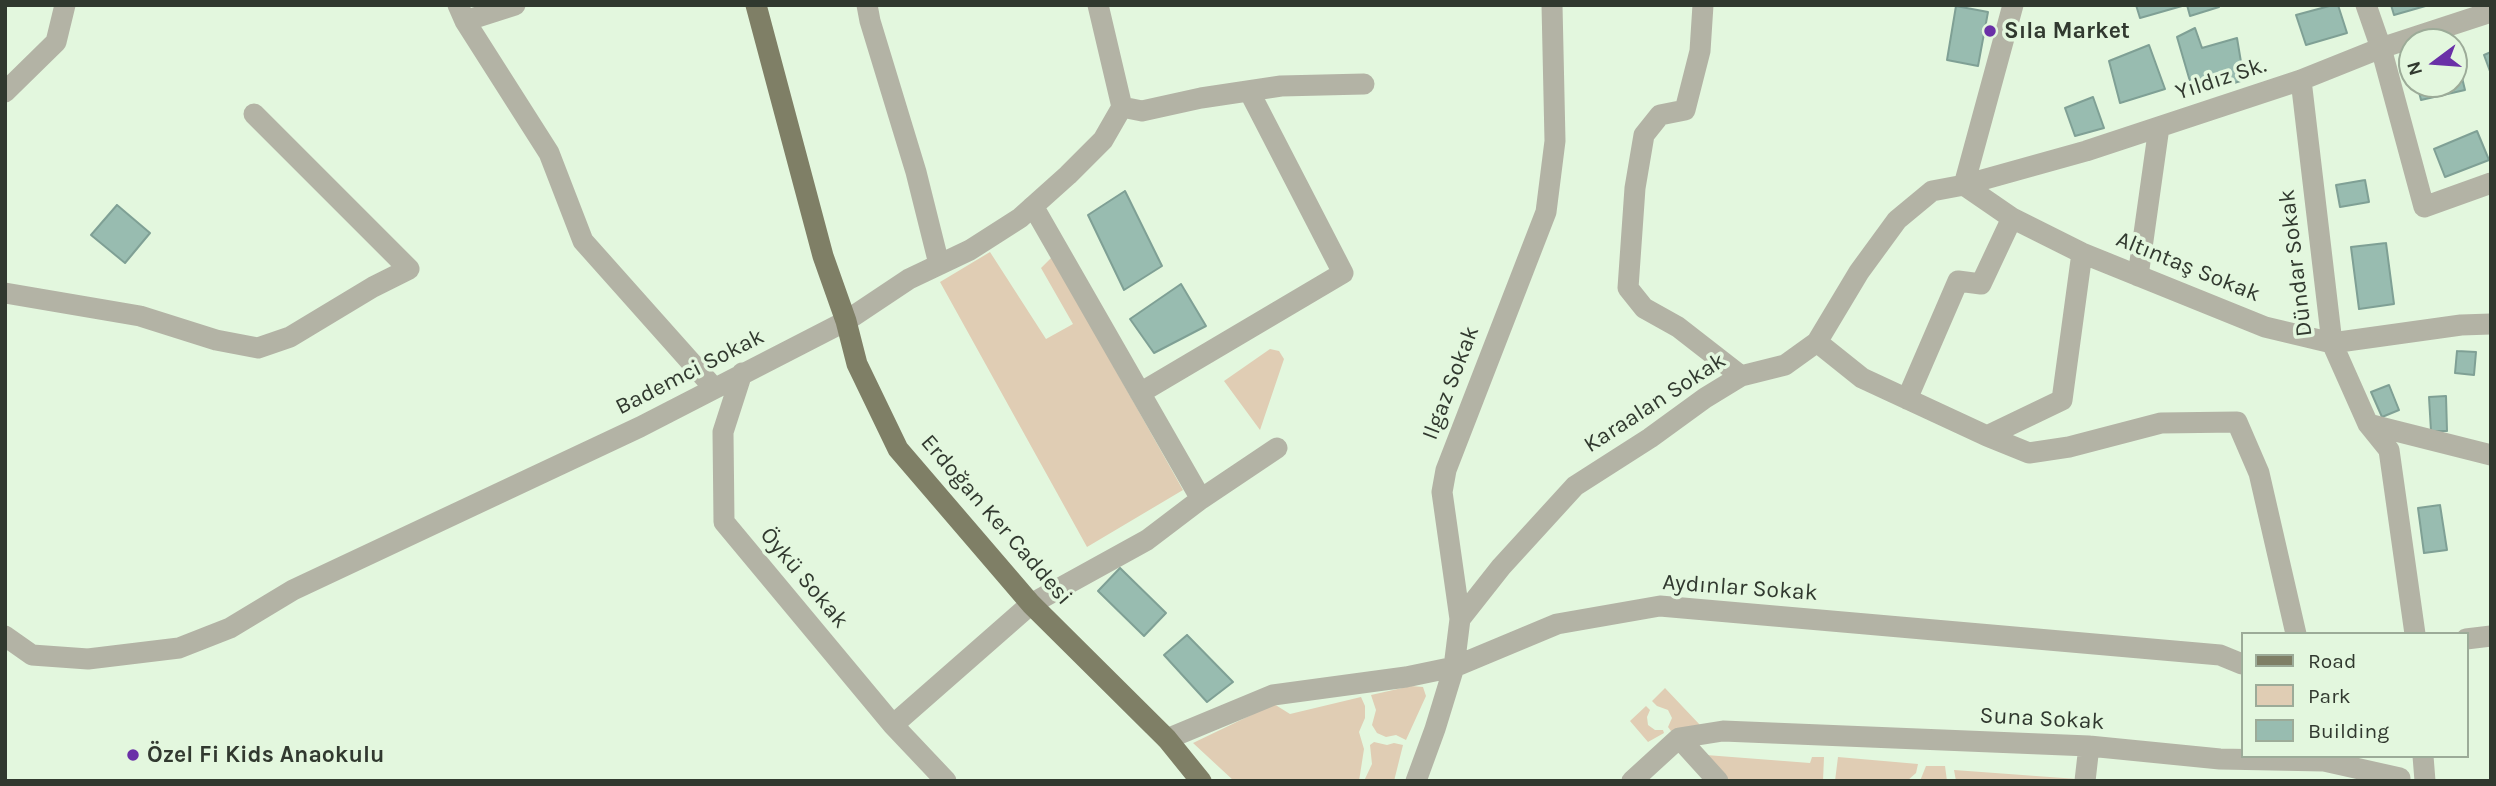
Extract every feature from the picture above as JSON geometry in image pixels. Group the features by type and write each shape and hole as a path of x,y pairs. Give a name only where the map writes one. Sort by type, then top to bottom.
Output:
{"main road":[{"name":"Erdoğan Ker Caddesi","path":"756,5 823,256 846,321 857,364 898,449 1031,604 1167,739 1201,781"}],"street":[{"path":"5,92 56,43 65,5"},
{"path":"515,5 461,13 549,153 583,241 714,388"},
{"path":"867,5 916,172 939,264"},
{"path":"1098,5 1122,107 1142,111 1201,98 1281,86 1364,84"},
{"name":"Ilgaz Sokak","path":"1416,781 1454,667 1460,619 1442,492 1446,470 1546,212 1555,141 1552,5"},
{"path":"1703,5 1700,51 1685,110 1660,114 1644,135 1635,188 1628,288 1644,308 1678,327 1741,376"},
{"path":"1965,186 2012,5"},
{"path":"2366,5 2381,48 2424,207 2491,183"},
{"name":"Yıldız Sk.","path":"1965,186 2159,127 2491,12"},
{"name":"Dündar Sokak","path":"2301,80 2332,343 2368,424 2389,450 2415,632"},
{"path":"1140,393 1343,273 1249,91"},
{"name":"Bademci Sokak","path":"5,636 32,655 88,659 179,648 230,628 293,590 640,427 846,321 909,279 970,250 1020,218 1103,140 1122,107"},
{"path":"5,293 140,316 216,340 258,348 290,337 373,287 409,269 254,114"},
{"path":"2138,276 2159,127"},
{"name":"Karaalan Sokak","path":"1460,619 1501,566 1575,486 1650,439 1705,398 1741,376 1785,365 1817,342 1859,272 1898,220 1932,191 1965,186"},
{"name":"Altıntaş Sokak","path":"1965,186 2012,218 2082,253 2265,327 2332,343 2461,325 2491,324"},
{"path":"1032,206 1201,499"},
{"path":"1907,399 1958,281 1981,284 2012,218"},
{"path":"1986,436 2062,400 2082,253"},
{"path":"1817,342 1862,377 1986,436 2029,453 2069,447 2161,423 2237,422 2259,473 2297,632"},
{"name":"Öykü Sokak","path":"742,373 723,432 723,522 893,725 946,781"},
{"path":"2368,424 2491,455"},
{"path":"893,725 1031,604 1147,540 1201,499 1277,448"},
{"name":"Aydınlar Sokak","path":"1167,739 1273,695 1406,677 1454,667 1557,624 1660,606 2220,655 2240,663"},
{"path":"2468,639 2491,636"},
{"name":"Suna Sokak","path":"1679,738 1723,731 2089,746 2220,759 2324,761 2401,780"},
{"path":"1632,781 1679,738 1718,781"},
{"path":"2085,781 2089,746"},
{"path":"2377,758 2401,780"},
{"path":"2423,758 2425,781"}],"green space":[{"path":"990,252 1046,339 1073,324 1041,268 1052,257 1183,490 1087,547 940,282"},
{"path":"1270,349 1279,351 1284,359 1260,430 1224,381"},
{"path":"1411,686 1423,687 1426,696 1406,740 1396,735 1386,737 1377,733 1372,725 1376,710 1371,695"},
{"path":"1665,688 1700,725 1671,731 1668,727 1672,718 1668,710 1652,701"},
{"path":"1361,697 1365,706 1365,718 1359,732 1364,749 1359,781 1234,781 1193,743 1274,704 1290,714"},
{"path":"1646,706 1650,710 1648,725 1655,730 1663,730 1664,733 1648,742 1630,721"},
{"path":"1374,742 1403,745 1394,781 1364,781 1372,764 1370,745"},
{"path":"1706,755 1810,763 1812,757 1824,757 1823,781 1728,781"},
{"path":"1838,757 1918,764 1916,773 1907,781 1835,781"},
{"path":"1926,766 1945,766 1947,781 1920,781"},
{"path":"1954,770 2077,779 2077,781 1956,781"}],"building":[{"path":"2136,5 2182,5 2182,6 2140,18"},
{"path":"2187,5 2218,5 2219,7 2190,16"},
{"path":"2338,5 2347,33 2306,45 2296,15"},
{"path":"2391,5 2429,5 2394,15"},
{"path":"1956,6 1988,12 1978,66 1947,60"},
{"path":"2195,28 2202,48 2237,38 2244,80 2194,95 2177,37"},
{"path":"2149,45 2165,89 2120,103 2109,61"},
{"path":"2491,52 2491,74 2484,55"},
{"path":"2093,97 2104,128 2075,136 2065,108"},
{"path":"2477,131 2489,160 2445,177 2434,149"},
{"path":"2365,180 2369,202 2340,207 2336,185"},
{"path":"1125,191 1162,266 1124,290 1088,215"},
{"path":"117,205 150,233 125,263 91,235"},
{"path":"2386,243 2394,304 2359,309 2351,247"},
{"path":"1181,284 1206,326 1154,353 1130,319"},
{"path":"2457,351 2476,352 2474,375 2455,373"},
{"path":"2389,385 2399,410 2382,417 2371,392"},
{"path":"2446,396 2447,431 2431,431 2429,397"},
{"path":"2440,505 2447,550 2424,553 2418,508"},
{"path":"1120,568 1166,613 1144,636 1098,591"},
{"path":"1187,635 1233,682 1207,702 1164,655"}],"place":[{"name":"Sıla Market","path":"1990,31"},
{"name":"Özel Fi Kids Anaokulu","path":"133,755"}]}
